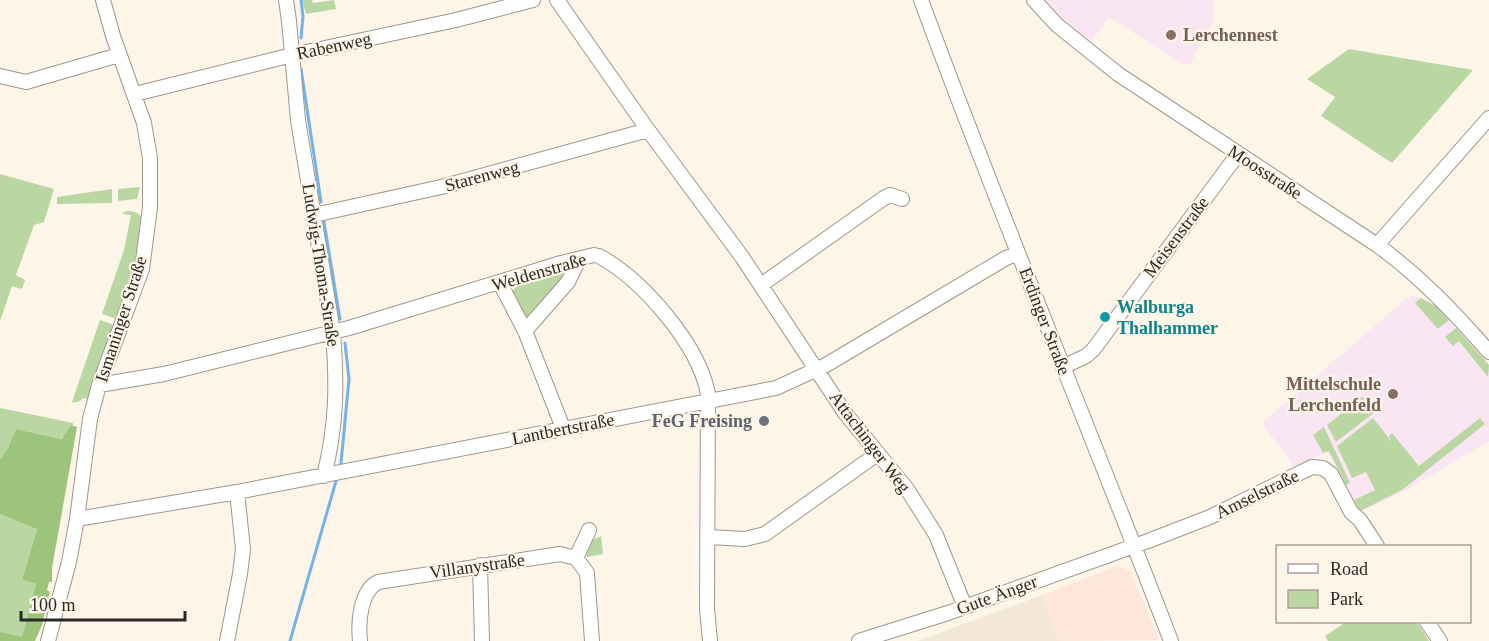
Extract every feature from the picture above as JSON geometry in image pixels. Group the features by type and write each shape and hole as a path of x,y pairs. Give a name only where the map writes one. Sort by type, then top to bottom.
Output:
{"street":[{"name":"Ismaninger Straße","path":"48,641 65,582 77,519 86,438 99,385 142,269 149,224 150,158 144,123 119,55 103,0"},
{"name":"Ludwig-Thoma-Straße","path":"286,0 290,21 298,120 333,332 337,398 324,476"},
{"name":"Rabenweg","path":"135,94 292,55 456,20 533,0"},
{"name":"Attachinger Weg","path":"557,0 761,285 845,413 907,489 931,526 966,607"},
{"name":"Erdinger Straße","path":"921,0 1171,641"},
{"name":"Moosstraße","path":"1034,0 1057,25 1118,74 1377,245 1411,270 1487,343"},
{"path":"0,76 26,82 119,55"},
{"path":"1377,245 1489,118"},
{"name":"Starenweg","path":"314,215 441,187 648,130"},
{"name":"Meisenstraße","path":"1063,367 1093,350 1238,154"},
{"path":"761,285 884,198 890,195 902,199"},
{"name":"Lantbertstraße","path":"77,519 324,476 785,385 818,370 1018,253"},
{"name":"Weldenstraße","path":"99,385 164,374 333,332 579,259 599,256 641,287 674,327 702,369 708,402 707,608 710,641"},
{"path":"525,331 568,282 579,259"},
{"path":"500,283 525,331 563,428"},
{"path":"709,537 745,539 765,534 877,454"},
{"name":"Amselstraße","path":"1134,545 1210,517 1316,466 1331,474 1351,512 1376,545"},
{"path":"227,641 243,562 243,535 237,492"},
{"path":"589,530 576,558 587,573 592,641"},
{"name":"Gute Änger","path":"859,641 966,607 1134,545"},
{"name":"Villanystraße","path":"360,641 359,632 365,596 369,588 378,582 560,554 576,558"},
{"path":"480,565 482,641"},
{"path":"1428,623 1440,641"}],"shaded area":[{"name":"Lerchennest","path":"1045,0 1214,0 1214,19 1190,64 1184,65 1109,17 1092,41 1073,27"},
{"name":"Mittelschule Lerchenfeld","path":"1411,295 1436,306 1489,365 1489,441 1408,489 1359,513 1327,452 1294,466 1262,423"},
{"path":"1118,566 1130,571 1159,640 1058,641 1042,595"},
{"path":"1042,595 1058,641 917,641 999,611"}],"green space":[{"path":"302,0 312,0 313,3 334,0 336,9 306,14"},
{"path":"1349,49 1473,70 1392,163 1321,116 1335,97 1307,79"},
{"path":"0,174 54,189 44,222 34,225 16,275 25,280 22,289 12,286 0,321"},
{"path":"140,187 137,199 118,201 118,189"},
{"path":"112,189 112,203 57,204 57,197"},
{"path":"126,211 139,214 143,227 134,268 116,319 102,314 124,250 131,215 122,214"},
{"path":"563,268 565,272 562,280 530,315 523,318 510,296 518,283"},
{"path":"1421,298 1436,306 1449,320 1438,329 1415,303"},
{"path":"100,320 114,325 88,399 72,402"},
{"path":"1456,328 1489,365 1488,377 1459,341 1453,346 1445,337"},
{"path":"1362,397 1375,412 1336,442 1327,425"},
{"path":"0,408 73,423 73,425 63,439 16,429 0,460"},
{"path":"1373,418 1392,442 1389,436 1392,433 1419,466 1480,418 1485,424 1402,490 1360,511 1354,500 1375,490 1366,472 1352,478 1337,446"},
{"path":"71,425 77,427 52,568 52,582 49,582 47,590 50,592 42,625 35,641 0,641 0,632 22,637 36,584 22,580 37,529 0,514 0,460 16,429 62,439"},
{"path":"1324,427 1350,483 1346,485 1329,451 1323,453 1313,435"},
{"path":"0,514 37,528 22,580 36,584 21,641 0,641"},
{"path":"601,536 603,554 587,557 585,548 590,541"},
{"path":"1344,623 1418,623 1429,641 1328,641 1325,636"}],"waterway":[{"path":"301,0 303,16 301,38"},
{"path":"301,69 321,202"},
{"path":"324,222 340,319"},
{"path":"341,463 349,379 345,343"},
{"path":"290,641 336,481"}],"place":[{"name":"Lerchennest","path":"1171,35"},
{"name":"Walburga Thalhammer","path":"1105,317"},
{"name":"Mittelschule Lerchenfeld","path":"1393,394"},
{"name":"FeG Freising","path":"764,421"}]}
